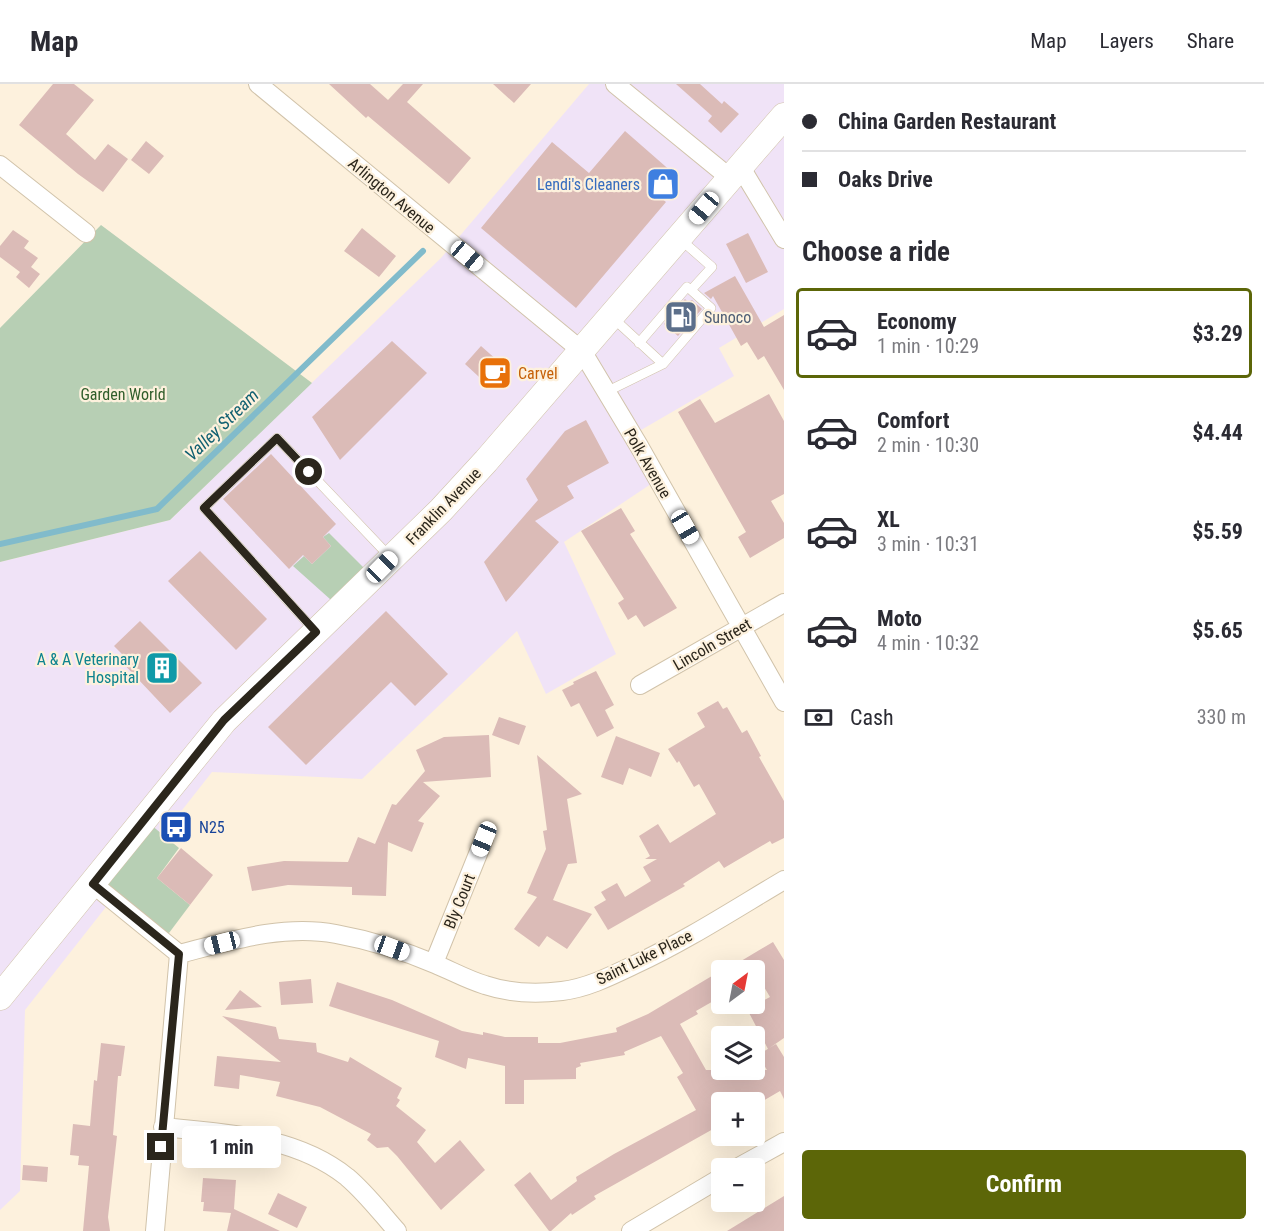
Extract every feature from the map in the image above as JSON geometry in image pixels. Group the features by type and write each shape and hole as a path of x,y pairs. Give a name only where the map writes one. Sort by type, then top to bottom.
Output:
{"main road":[{"name":"Franklin Avenue","path":"0,998 224,720 441,510 582,351 784,116"}],"street":[{"name":"Arlington Avenue","path":"258,84 582,351"},
{"path":"615,84 735,172 784,239"},
{"path":"0,165 86,233"},
{"name":"Polk Avenue","path":"582,351 784,702"},
{"name":"Lincoln Street","path":"640,685 784,603"},
{"name":"Bly Court","path":"434,963 484,839"},
{"name":"Saint Luke Place","path":"179,954 243,938 312,931 351,936 434,963 486,985 502,989 535,993 564,991 602,981 660,953 784,880"},
{"path":"93,884 179,954 155,1231"},
{"path":"163,1127 251,1136 274,1141 312,1155 346,1177 368,1197 398,1231"},
{"path":"755,1158 784,1142"},
{"path":"631,1231 711,1184"}],"lane":[{"path":"679,237 712,267 692,290"},
{"path":"606,392 663,364 711,308 687,287 639,343"},
{"path":"612,316 663,364"},
{"path":"316,632 204,508 277,438 391,558"}],"shaded area":[{"path":"589,84 784,84 784,309 719,348 734,376 629,437 654,482 564,542 616,654 546,694 517,631 362,779 212,772 25,1010 20,1191 0,1210 0,562 170,520 441,258"}],"green space":[{"name":"Garden World","path":"101,225 312,383 170,520 0,562 0,328"},
{"path":"329,533 372,576 340,608 293,566 304,556 312,564 331,546 323,537"},
{"path":"145,820 179,848 157,878 190,905 163,941 93,884"}],"building":[{"path":"53,84 74,84 94,100 66,134 95,160 108,144 128,159 103,192 19,125"},
{"path":"329,84 370,84 388,100 403,84 423,84 407,102 471,158 449,184 368,116 366,118"},
{"path":"493,84 531,84 514,103"},
{"path":"676,84 700,84 722,104 724,101 739,114 721,133 708,121 712,116"},
{"path":"625,131 673,173 674,180 660,197 666,202 576,308 481,228 552,142 589,173"},
{"path":"146,141 164,156 149,174 131,160"},
{"path":"362,228 396,256 379,277 344,251"},
{"path":"13,230 29,241 24,248 38,258 31,267 40,274 29,288 16,277 20,272 0,257 0,246"},
{"path":"748,233 768,272 746,283 726,244"},
{"path":"735,276 764,327 784,315 784,390 764,356 758,360 747,342 741,346 713,296 711,299 704,293"},
{"path":"685,299 688,302 692,300 702,309 678,336 664,324"},
{"path":"392,341 427,373 340,460 312,417"},
{"path":"481,346 506,368 491,388 465,364"},
{"path":"769,394 784,421 784,494 771,501 784,523 784,538 750,558 738,537 746,532 678,412 700,399 715,423"},
{"path":"586,420 609,463 567,486 574,498 535,521 559,542 506,602 484,562 538,500 526,479 565,431"},
{"path":"271,454 336,524 323,537 331,546 312,564 303,555 289,569 223,499"},
{"path":"621,508 635,531 630,534 677,608 644,627 636,615 628,620 618,603 624,599 581,531"},
{"path":"200,551 267,619 236,650 168,581"},
{"path":"386,611 448,674 415,706 391,682 306,765 268,727"},
{"name":"A & A Veterinary Hospital","path":"140,621 202,683 170,713 120,660 124,656 114,646"},
{"path":"596,671 614,705 605,710 614,728 597,737 579,703 571,707 562,690"},
{"path":"718,701 723,709 727,707 742,733 747,730 761,756 759,757 784,801 784,838 772,844 770,841 724,868 719,861 683,884 685,886 608,930 594,907 606,900 601,892 617,883 625,897 651,881 643,867 657,859 645,859 650,856 639,836 658,824 670,843 716,814 699,784 694,787 679,761 677,763 668,749 705,727 697,713"},
{"path":"499,717 526,726 519,745 492,735"},
{"path":"489,735 491,777 423,782 440,796 418,821 424,823 412,852 388,842 386,896 352,895 352,887 288,885 252,891 247,867 284,861 348,862 358,837 375,844 392,804 396,805 425,771 416,750 444,737"},
{"path":"616,736 660,753 651,777 629,768 623,785 601,777"},
{"path":"537,755 582,794 567,799 577,863 568,864 553,900 592,914 567,949 547,936 539,947 514,929 537,897 527,893 546,849 543,831 547,830"},
{"path":"181,848 213,875 190,905 157,878"},
{"path":"773,942 784,960 784,1038 768,1049 765,1043 765,1026 756,1026 750,1014 765,1014 765,1000 770,997 765,989 765,960 743,960"},
{"path":"711,977 711,1002 696,1011 698,1014 680,1024 706,1070 711,1070 711,1080 765,1080 765,1070 767,1070 765,1051 776,1044 784,1057 784,1099 780,1091 765,1100 765,1092 711,1092 711,1130 594,1196 596,1199 572,1215 571,1213 549,1231 514,1185 530,1172 551,1200 577,1181 576,1177 696,1110 677,1077 683,1073 661,1036 624,1052 625,1055 580,1063 581,1066 576,1068 576,1079 524,1080 524,1104 505,1104 505,1066 468,1058 466,1069 435,1057 439,1041 329,1006 337,982 392,1000 462,1031 483,1035 483,1032 505,1037 538,1037 538,1043 560,1043 617,1032 616,1028 648,1014"},
{"path":"311,979 313,1003 281,1005 279,982"},
{"path":"240,990 262,1007 225,1010"},
{"path":"222,1016 276,1027 279,1039 316,1043 317,1052 348,1062 350,1057 402,1088 397,1098 400,1100 396,1106 426,1130 417,1142 435,1163 460,1140 485,1170 441,1210 388,1147 377,1148 367,1140 371,1134 320,1107 276,1096 280,1082 240,1075 239,1089 214,1086 217,1056 281,1062"},
{"path":"101,1043 125,1046 121,1076 118,1076 113,1135 117,1136 108,1217 110,1231 83,1231 89,1166 78,1165 79,1156 70,1155 73,1124 90,1126 94,1080 97,1081"},
{"path":"23,1165 48,1167 47,1182 22,1180"},
{"path":"203,1178 236,1180 234,1209 280,1231 227,1231 231,1213 203,1211 204,1202 201,1202"},
{"path":"278,1193 307,1207 297,1228 268,1214"},
{"path":"784,1196 784,1231 727,1231 758,1212 765,1212 765,1208"}],"waterway":[{"name":"Valley Stream","path":"0,544 157,509 423,251"}],"place":[{"name":"Lendi's Cleaners","path":"663,184"},
{"name":"Sunoco","path":"681,317"},
{"name":"Carvel","path":"495,373"},
{"name":"A & A Veterinary Hospital","path":"162,668"},
{"name":"N25","path":"176,827"}],"route":[{"path":"161,1147 179,954 93,884 224,720 316,632 204,508 277,438 309,472"}]}
